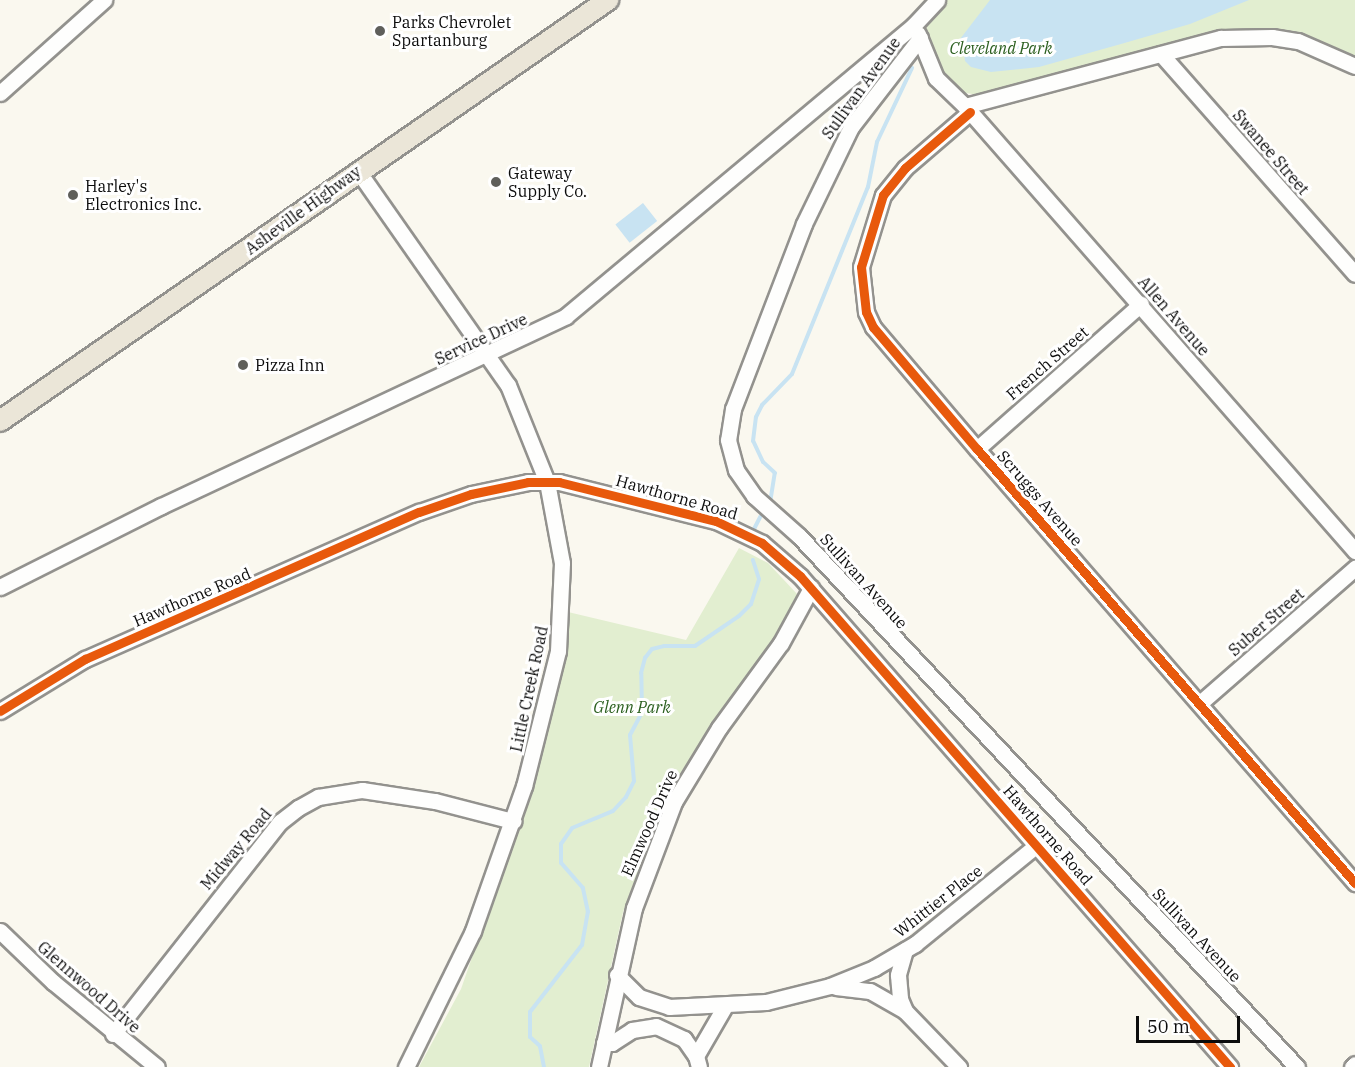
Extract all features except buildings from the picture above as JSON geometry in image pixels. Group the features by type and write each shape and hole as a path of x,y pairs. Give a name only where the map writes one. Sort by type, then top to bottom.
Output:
{"main road":[{"name":"Asheville Highway","path":"0,421 608,0"}],"street":[{"path":"0,93 104,0"},
{"path":"917,32 937,0"},
{"name":"Allen Avenue","path":"917,32 936,78 967,109 1141,304 1355,551"},
{"name":"Service Drive","path":"0,587 161,506 543,330 587,301 917,32"},
{"name":"Sullivan Avenue","path":"917,32 851,127 804,224 733,409 728,440 733,463 754,495 799,536 1297,1067"},
{"path":"967,109 1221,38 1272,37 1323,50 1355,66"},
{"name":"Swanee Street","path":"1161,54 1355,274"},
{"name":"Scruggs Avenue","path":"967,109 905,168 882,195 866,241 860,280 866,312 873,327 1355,883"},
{"name":"Little Creek Road","path":"358,171 490,355 524,416 547,482 562,563 562,622 544,716 513,821 454,976 406,1067"},
{"name":"French Street","path":"977,449 1141,304"},
{"name":"Hawthorne Road","path":"0,711 85,659 419,512 471,494 547,482 646,502 729,527 775,553 811,588 1230,1067"},
{"name":"Suber Street","path":"1200,703 1355,568"},
{"name":"Elmwood Drive","path":"599,1067 617,975 644,875 674,802 719,728 781,643 811,588"},
{"name":"Midway Road","path":"113,1034 260,846 298,808 329,795 363,790 435,801 513,821"},
{"name":"Whittier Place","path":"617,975 639,997 654,1004 725,1006 776,1000 830,986 905,950 1037,845"},
{"name":"Glennwood Drive","path":"0,931 113,1034 157,1067"},
{"path":"905,950 897,987 905,1011"},
{"path":"830,986 870,992 905,1011 959,1067"},
{"path":"698,1062 725,1006"},
{"path":"604,1043 612,1042 632,1030 656,1026 684,1039 698,1062"}],"green space":[{"name":"Cleveland Park","path":"938,0 1355,0 1355,69 1246,36 1000,98 945,90 918,21"},
{"name":"Glenn Park","path":"739,548 768,563 798,595 763,659 683,769 648,845 623,912 589,1067 419,1067 461,989 533,782 557,690 568,612 686,640"}],"water":[{"path":"990,0 1249,0 1190,24 1039,67 991,72 971,67 965,61 963,47 957,43"},
{"path":"643,203 657,221 630,243 615,225"}],"waterway":[{"path":"770,503 775,473 763,462 753,441 756,417 762,405 792,374 868,187 877,142 912,68"},
{"path":"753,531 760,517"},
{"path":"544,1067 540,1046 530,1037 530,1012 582,945 588,912 583,888 561,863 561,844 572,828 613,811 626,797 634,781 630,735 642,712 641,673 645,658 652,649 664,646 695,646 739,616 751,604 759,579 753,560"}],"cycle path":[{"path":"970,112 905,168 883,195 861,267 866,312 873,327 1355,883"},
{"path":"0,711 85,659 419,512 471,494 528,482 559,482 716,521 762,543 800,576 1230,1067"}],"place":[{"name":"Parks Chevrolet Spartanburg","path":"380,31"},
{"name":"Gateway Supply Co.","path":"496,182"},
{"name":"Harley's Electronics Inc.","path":"73,195"},
{"name":"Pizza Inn","path":"243,365"}]}
